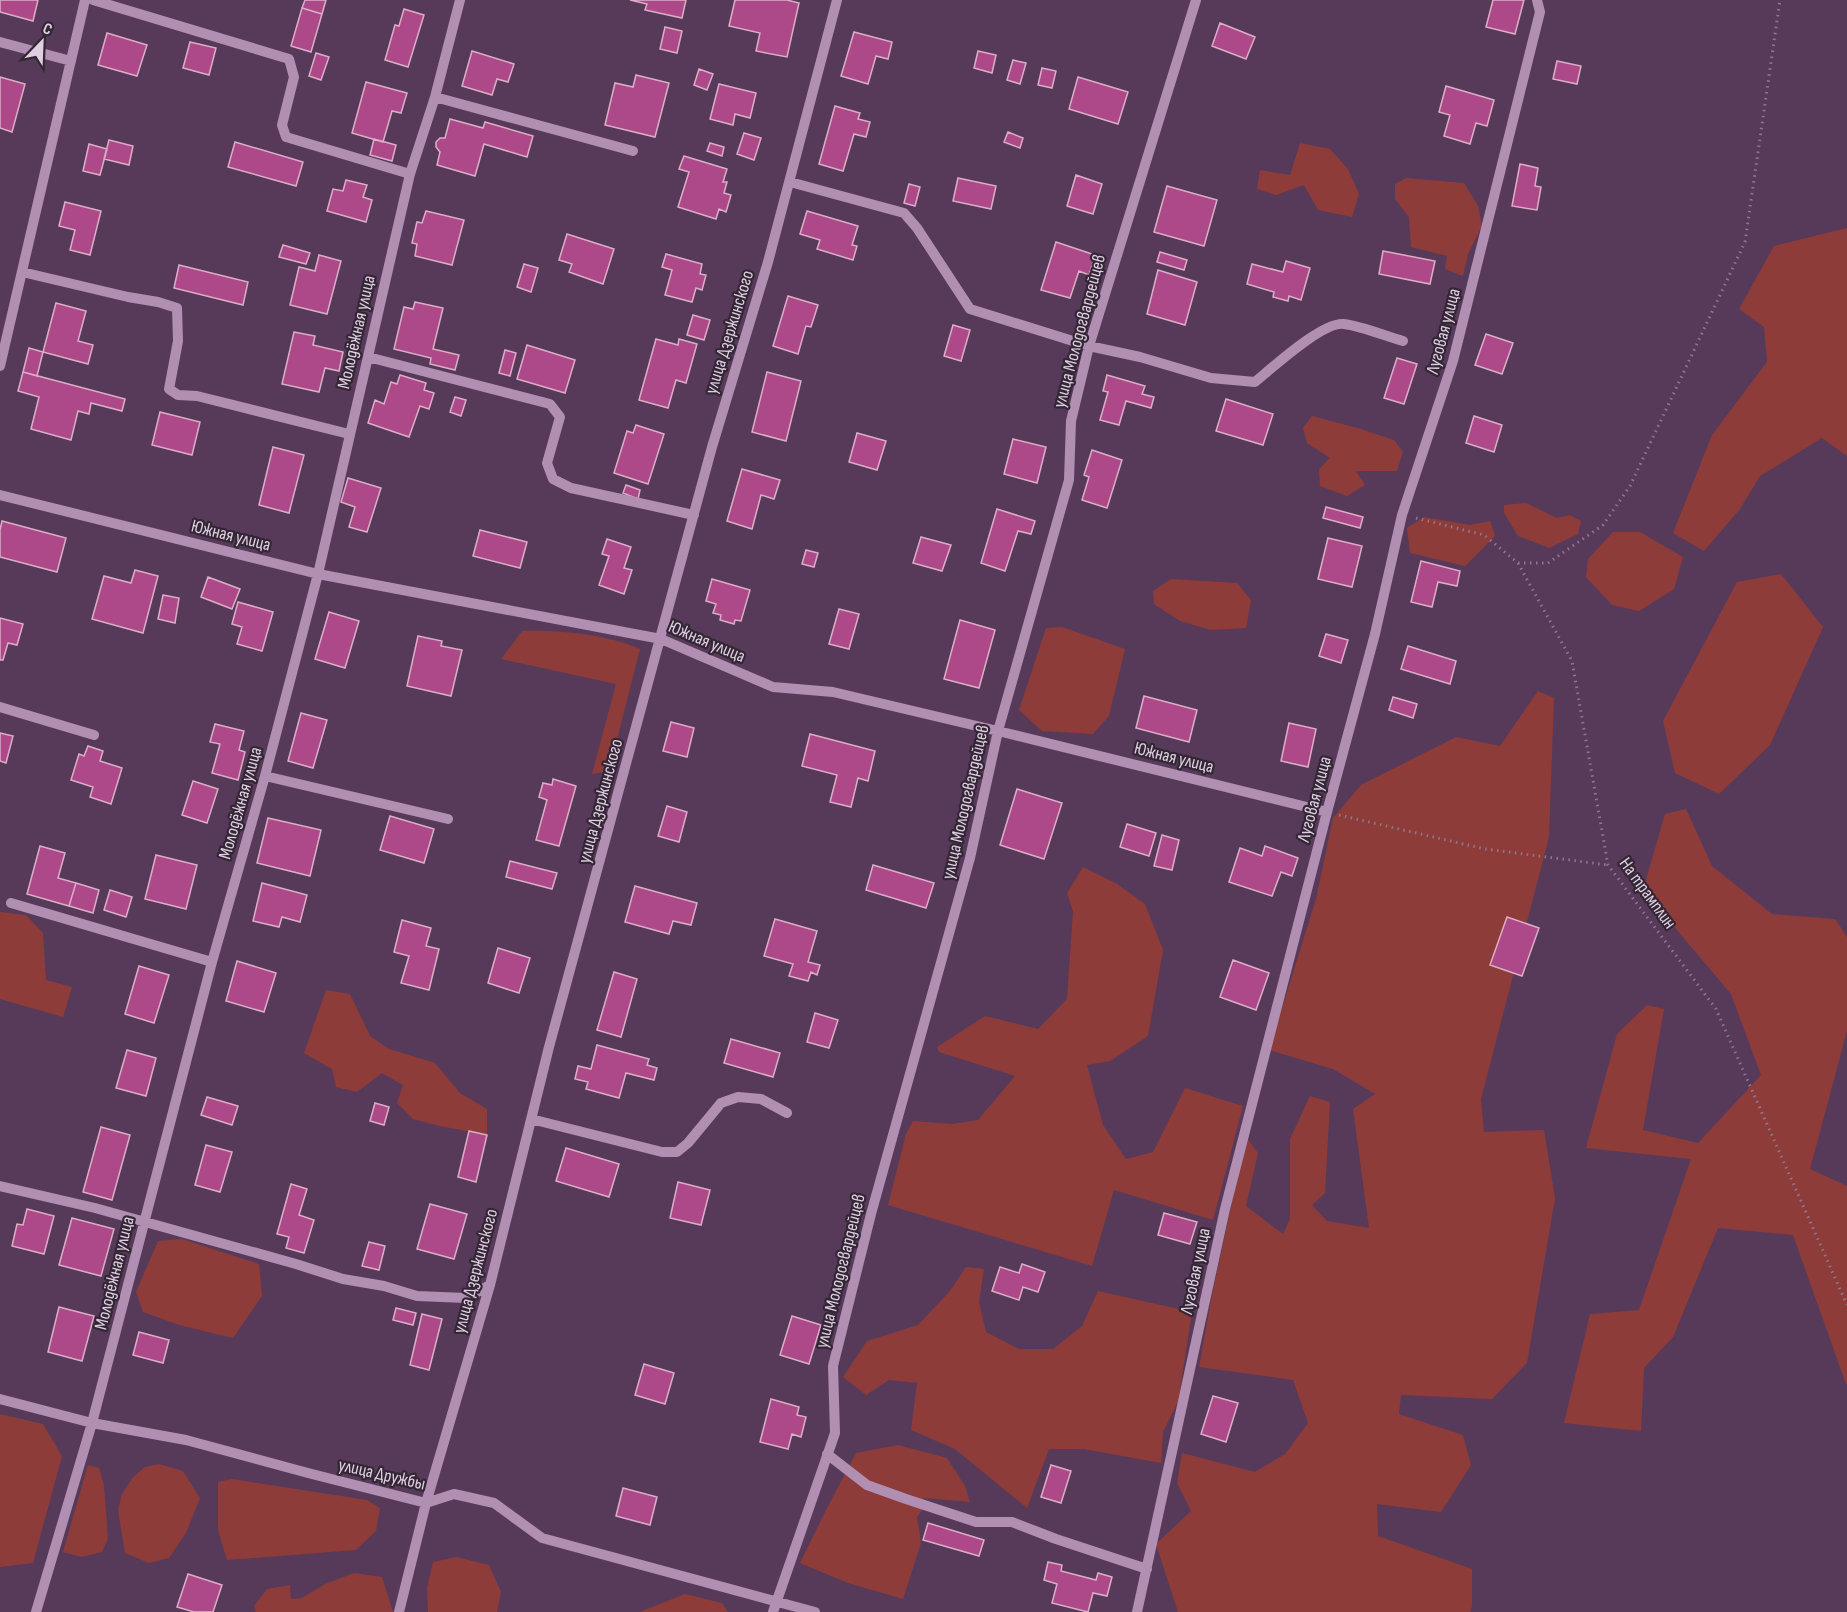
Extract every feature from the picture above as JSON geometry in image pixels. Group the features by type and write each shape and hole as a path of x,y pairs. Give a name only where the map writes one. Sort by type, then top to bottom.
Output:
{"street":[{"path":"0,366 85,0"},
{"path":"93,0 289,58 294,77 282,125 286,137 410,174"},
{"name":"Молодёжная улица","path":"36,1612 92,1422 212,962 265,776 318,574 410,174 435,97 460,0"},
{"name":"улица Дзержинского","path":"399,1612 426,1503 490,1285 552,1036 712,447 768,262 837,0"},
{"name":"улица Молодогвардейцев","path":"775,1607 836,1433 833,1366 871,1214 970,858 998,731 1069,480 1071,421 1089,346 1196,0"},
{"name":"Луговая улица","path":"1137,1612 1226,1209 1327,812 1376,634 1402,515 1453,361 1540,12 1537,0"},
{"path":"0,42 71,61"},
{"path":"435,97 633,151"},
{"path":"790,182 904,213 917,228 970,309 1089,346 1140,357 1211,378 1255,382 1325,329 1342,323 1403,341"},
{"path":"22,272 177,308 178,341 169,389 178,395 196,396 349,434"},
{"path":"368,357 550,404 560,417 547,463 553,479 571,488 694,515"},
{"name":"Южная улица","path":"0,495 318,574 661,639 773,687 833,692 1327,812"},
{"path":"0,707 94,735"},
{"path":"265,776 448,819"},
{"path":"11,903 212,962"},
{"path":"531,1119 663,1152 677,1152 688,1143 721,1103 738,1097 761,1099 787,1113"},
{"path":"0,1186 95,1208 343,1279 384,1286 417,1296 466,1298 490,1285"},
{"name":"улица Дружбы","path":"0,1399 92,1422 186,1440 426,1503 454,1494 494,1503 542,1538 775,1607 815,1612"},
{"path":"827,1454 867,1485 906,1500 976,1522 1012,1522 1147,1569"}],"path":[{"path":"1518,563 1548,563 1603,525 1630,486 1745,242 1780,0"},
{"name":"На трамплин","path":"1402,515 1484,535 1518,563 1572,661 1608,865 1716,1009 1847,1305"},
{"path":"1327,812 1485,849 1608,865"}],"shaded area":[{"path":"1300,143 1330,149 1348,169 1359,194 1352,217 1318,210 1304,185 1276,195 1257,189 1260,170 1290,175"},
{"path":"1406,178 1464,183 1478,206 1482,226 1468,254 1463,276 1445,269 1447,256 1411,247 1409,217 1395,199 1395,184"},
{"path":"1847,228 1847,456 1822,438 1760,476 1740,509 1704,551 1673,533 1712,435 1767,362 1764,327 1739,309 1774,246"},
{"path":"1312,416 1394,440 1403,452 1397,471 1356,471 1365,485 1347,496 1320,486 1319,469 1330,458 1307,443 1303,428"},
{"path":"1526,503 1557,518 1570,515 1581,521 1578,534 1549,548 1518,536 1504,513 1504,505"},
{"path":"1424,517 1470,525 1490,521 1495,536 1465,566 1410,553 1407,528"},
{"path":"1613,532 1640,532 1683,557 1674,589 1639,611 1612,605 1586,577 1588,559"},
{"path":"1781,574 1823,627 1770,745 1719,794 1675,773 1663,721 1737,582"},
{"path":"1171,579 1237,583 1251,600 1246,628 1211,630 1180,621 1154,604 1153,591"},
{"path":"1062,627 1125,649 1109,716 1093,734 1042,731 1019,710 1046,628"},
{"path":"522,631 582,634 640,649 609,771 592,774 616,684 501,659"},
{"path":"1538,691 1554,698 1549,837 1481,1099 1484,1132 1544,1130 1555,1198 1527,1363 1492,1399 1401,1395 1399,1414 1463,1435 1471,1465 1441,1512 1377,1504 1378,1536 1472,1569 1470,1612 1178,1612 1156,1544 1191,1511 1177,1483 1182,1453 1255,1472 1285,1454 1308,1423 1293,1380 1199,1367 1246,1137 1258,1153 1246,1206 1283,1234 1290,1219 1290,1139 1310,1096 1330,1102 1325,1193 1312,1205 1327,1221 1369,1228 1353,1109 1375,1094 1333,1069 1269,1050 1316,899 1333,818 1361,785 1456,737 1500,746"},
{"path":"1686,809 1712,866 1772,914 1835,919 1847,937 1847,1031 1810,1169 1847,1186 1847,1384 1793,1235 1718,1228 1673,1337 1644,1368 1641,1431 1564,1423 1590,1314 1639,1310 1691,1159 1586,1148 1617,1034 1647,1005 1664,1009 1643,1130 1698,1143 1761,1075 1731,994 1643,890 1665,814"},
{"path":"1083,867 1117,884 1145,904 1163,950 1148,1036 1110,1061 1087,1065 1103,1125 1126,1159 1153,1152 1185,1088 1243,1106 1213,1220 1114,1190 1092,1266 888,1205 906,1134 913,1121 952,1124 978,1120 1015,1076 939,1052 937,1047 985,1016 1038,1029 1067,999 1073,911 1067,893"},
{"path":"0,912 26,915 43,933 46,980 72,987 63,1017 0,999"},
{"path":"326,990 350,994 370,1036 389,1049 435,1063 460,1093 487,1109 487,1135 413,1119 397,1103 403,1085 382,1073 357,1092 336,1087 332,1069 304,1053"},
{"path":"182,1239 259,1264 262,1296 233,1338 179,1325 143,1312 136,1292 158,1241"},
{"path":"966,1267 984,1269 979,1302 986,1332 1019,1349 1053,1349 1082,1326 1098,1291 1192,1312 1178,1402 1163,1432 1161,1463 1084,1449 1049,1449 1027,1508 955,1449 911,1430 917,1383 889,1380 866,1395 843,1377 867,1341 918,1325 950,1291"},
{"path":"0,1414 43,1424 62,1456 33,1563 0,1567"},
{"path":"898,1445 947,1458 965,1486 970,1502 924,1498 923,1509 917,1517 921,1543 903,1599 848,1583 800,1563 856,1453"},
{"path":"159,1464 183,1471 200,1498 186,1533 169,1558 149,1563 125,1553 118,1510 122,1494 133,1477 145,1467"},
{"path":"88,1465 99,1468 104,1485 108,1538 102,1552 81,1557 63,1552"},
{"path":"232,1479 367,1500 380,1508 376,1531 356,1550 227,1560 218,1530 218,1482"},
{"path":"456,1557 489,1565 501,1592 497,1612 428,1612 427,1588 433,1562"},
{"path":"354,1573 382,1577 393,1612 256,1612 254,1606 267,1589 290,1585 291,1599 302,1598 325,1584"},
{"path":"685,1594 722,1603 728,1612 640,1612"}],"building":[{"path":"0,0 38,0 33,21 0,12"},
{"path":"305,0 326,0 322,14 302,8"},
{"path":"630,0 686,0 682,18 645,10 647,4"},
{"path":"735,0 787,0 799,3 787,57 756,51 760,33 729,26"},
{"path":"1493,0 1524,0 1515,34 1486,27"},
{"path":"302,8 322,14 311,52 291,46"},
{"path":"404,9 424,15 408,67 385,60 395,25 399,26"},
{"path":"1220,23 1255,37 1246,59 1212,46"},
{"path":"665,27 682,31 677,53 660,49"},
{"path":"854,32 892,42 888,59 876,56 868,84 841,76"},
{"path":"107,33 147,45 137,76 98,65"},
{"path":"190,42 216,48 209,75 183,68"},
{"path":"472,51 514,64 508,82 497,79 492,95 462,86"},
{"path":"978,51 996,55 992,73 974,68"},
{"path":"316,53 329,57 321,80 309,76"},
{"path":"1013,60 1026,63 1020,84 1007,80"},
{"path":"1557,61 1581,66 1577,84 1553,79"},
{"path":"1042,68 1056,71 1052,88 1038,85"},
{"path":"699,69 713,74 707,90 694,85"},
{"path":"636,75 669,83 655,137 605,125 615,83 633,87"},
{"path":"0,77 25,84 12,132 0,128"},
{"path":"1078,77 1128,92 1118,124 1069,109"},
{"path":"366,82 407,93 401,113 392,111 383,142 352,133"},
{"path":"719,84 756,93 750,118 735,114 733,125 710,119"},
{"path":"1446,86 1494,100 1487,126 1476,123 1470,144 1444,136 1450,115 1439,112"},
{"path":"835,106 860,113 858,119 870,122 866,137 854,134 843,171 819,164"},
{"path":"450,119 483,128 485,122 533,136 527,157 484,144 475,176 437,165 440,152 436,147 436,142 440,138 445,138"},
{"path":"1008,132 1023,138 1020,148 1004,142"},
{"path":"744,133 761,138 754,160 737,154"},
{"path":"374,139 396,145 392,161 370,155"},
{"path":"109,140 133,146 129,165 104,159"},
{"path":"235,142 303,162 296,186 228,167"},
{"path":"710,143 724,147 722,156 707,151"},
{"path":"89,144 107,149 100,175 83,171"},
{"path":"684,156 727,169 723,182 727,182 724,193 731,195 726,212 719,209 716,219 678,207 689,172 679,169"},
{"path":"1520,164 1538,168 1535,186 1541,187 1537,210 1512,206"},
{"path":"1076,175 1102,184 1093,214 1067,206"},
{"path":"958,178 996,186 991,209 953,201"},
{"path":"346,180 367,185 363,197 372,200 366,222 327,211 333,189 343,191"},
{"path":"909,184 920,187 915,206 904,203"},
{"path":"1167,186 1217,200 1204,246 1154,232"},
{"path":"65,202 101,211 90,255 70,250 75,230 59,226"},
{"path":"426,211 464,220 452,265 415,256 417,244 412,243 417,222 422,223"},
{"path":"807,211 858,226 852,245 857,246 853,260 817,249 820,240 800,234"},
{"path":"567,234 614,249 603,284 569,272 572,264 559,260"},
{"path":"1056,242 1095,255 1089,275 1079,271 1070,298 1041,290"},
{"path":"283,245 310,253 306,264 279,257"},
{"path":"1383,251 1435,261 1430,284 1379,274"},
{"path":"1160,252 1187,260 1184,270 1157,262"},
{"path":"666,254 702,264 700,274 706,275 702,290 696,288 692,302 665,295 672,270 662,267"},
{"path":"319,255 341,261 327,314 290,305 299,267 315,271"},
{"path":"1286,261 1310,268 1301,300 1289,296 1288,301 1273,297 1274,292 1247,284 1252,264 1283,272"},
{"path":"524,264 538,268 531,292 517,287"},
{"path":"179,265 248,282 243,305 174,288"},
{"path":"1158,270 1197,282 1185,325 1147,314"},
{"path":"788,296 818,305 811,327 806,326 798,354 773,346"},
{"path":"415,302 443,308 433,349 459,355 455,370 430,364 431,358 394,349 404,307 413,309"},
{"path":"56,303 86,311 78,341 93,345 88,364 43,352"},
{"path":"693,315 710,320 704,340 687,335"},
{"path":"953,325 970,330 961,361 944,356"},
{"path":"294,332 315,336 313,345 343,352 339,371 325,368 319,392 282,384"},
{"path":"1486,334 1513,343 1502,374 1475,365"},
{"path":"656,339 678,345 679,339 697,344 686,383 676,380 668,408 639,400"},
{"path":"527,345 575,360 565,393 517,379"},
{"path":"29,348 43,352 37,376 23,372"},
{"path":"505,350 516,353 510,376 499,373"},
{"path":"1397,358 1417,364 1404,404 1384,398"},
{"path":"23,372 125,399 122,411 91,403 89,414 78,411 71,440 31,429 39,397 18,391"},
{"path":"767,372 801,381 786,441 752,432"},
{"path":"400,375 426,383 424,390 434,393 429,409 420,406 409,437 368,423 375,400 384,404 391,382 397,384"},
{"path":"1107,375 1145,386 1142,394 1154,397 1151,408 1126,401 1119,425 1100,420 1108,392 1103,391"},
{"path":"455,397 466,400 461,416 450,412"},
{"path":"1226,399 1273,414 1263,445 1216,431"},
{"path":"160,412 200,422 192,455 152,445"},
{"path":"1474,416 1502,425 1494,452 1466,443"},
{"path":"636,425 664,434 648,484 614,473 627,431 633,433"},
{"path":"857,433 886,441 877,470 849,462"},
{"path":"1013,439 1046,447 1037,483 1004,474"},
{"path":"273,447 304,455 289,513 259,505"},
{"path":"1092,450 1122,460 1107,508 1082,500 1089,477 1084,475"},
{"path":"742,469 780,480 774,499 761,495 752,529 727,521"},
{"path":"348,478 381,488 367,532 349,527 355,507 341,502"},
{"path":"626,485 640,490 638,499 623,493"},
{"path":"1326,507 1363,517 1360,528 1323,518"},
{"path":"997,509 1035,521 1031,534 1018,531 1005,571 981,563"},
{"path":"2,521 66,538 57,572 0,557"},
{"path":"480,530 527,542 520,568 473,556"},
{"path":"921,537 951,545 942,571 913,563"},
{"path":"1328,538 1362,546 1352,587 1318,579"},
{"path":"607,539 631,547 624,568 632,570 624,594 599,585 609,556 602,554"},
{"path":"806,550 818,553 814,567 802,564"},
{"path":"1421,561 1460,571 1457,586 1438,582 1432,607 1411,602"},
{"path":"135,570 158,576 143,633 92,619 104,576 131,583"},
{"path":"208,577 240,589 232,609 201,597"},
{"path":"712,579 750,590 741,621 735,620 734,624 720,620 721,615 713,613 716,604 706,601"},
{"path":"163,595 179,598 175,623 158,619"},
{"path":"238,602 273,612 262,651 237,644 242,627 232,624"},
{"path":"839,609 859,614 849,649 829,644"},
{"path":"329,612 359,621 345,668 315,659"},
{"path":"0,618 23,624 17,645 8,643 3,660 0,660"},
{"path":"960,620 995,630 979,688 944,679"},
{"path":"1326,634 1348,640 1341,663 1319,656"},
{"path":"418,636 442,641 441,646 462,650 451,696 407,686"},
{"path":"1408,646 1456,661 1450,684 1401,669"},
{"path":"1144,696 1197,710 1189,742 1136,728"},
{"path":"1393,697 1417,704 1413,718 1389,710"},
{"path":"301,713 327,720 313,768 288,761"},
{"path":"671,722 694,728 687,757 663,751"},
{"path":"1289,723 1316,729 1308,767 1281,761"},
{"path":"215,724 244,731 239,750 245,752 238,780 212,773 220,744 210,742"},
{"path":"0,733 13,736 6,763 0,761"},
{"path":"810,734 875,751 868,781 858,778 851,807 830,802 837,775 802,766"},
{"path":"88,746 103,751 100,761 122,768 111,804 90,797 93,787 71,780 79,754 84,756"},
{"path":"553,779 576,786 559,846 536,840 547,800 539,797 543,783 552,785"},
{"path":"193,781 218,789 207,823 182,815"},
{"path":"1017,789 1062,803 1044,859 1000,845"},
{"path":"667,806 687,812 679,842 658,836"},
{"path":"390,816 434,829 424,863 380,850"},
{"path":"268,818 321,830 310,876 257,863"},
{"path":"1127,824 1156,833 1149,856 1120,847"},
{"path":"1162,835 1179,840 1172,870 1154,866"},
{"path":"40,846 65,853 58,878 76,883 69,906 27,894"},
{"path":"1265,846 1298,858 1292,876 1281,872 1272,896 1229,882 1240,848 1262,856"},
{"path":"156,855 197,865 186,909 145,899"},
{"path":"510,861 557,873 552,889 506,877"},
{"path":"873,865 934,883 926,908 866,890"},
{"path":"76,883 99,890 93,913 69,906"},
{"path":"262,883 307,895 300,922 282,917 279,927 253,921"},
{"path":"635,886 697,903 691,925 673,921 669,934 625,922"},
{"path":"110,890 132,897 126,917 104,910"},
{"path":"1507,917 1539,928 1522,976 1490,965"},
{"path":"775,919 817,931 808,962 820,965 817,975 811,972 808,981 789,976 793,964 764,956"},
{"path":"402,920 431,928 426,946 439,949 429,990 401,983 409,956 394,952"},
{"path":"498,948 530,958 519,993 488,983"},
{"path":"1233,960 1269,973 1256,1010 1220,997"},
{"path":"237,961 276,973 264,1012 226,1001"},
{"path":"139,966 169,975 154,1023 125,1014"},
{"path":"614,972 637,979 621,1037 597,1030"},
{"path":"815,1013 838,1020 829,1048 807,1042"},
{"path":"731,1039 780,1053 773,1077 724,1063"},
{"path":"597,1045 649,1059 647,1065 657,1068 654,1080 626,1073 619,1098 586,1089 588,1082 575,1079 578,1066 591,1069"},
{"path":"127,1050 156,1058 146,1096 116,1088"},
{"path":"207,1097 238,1106 232,1125 201,1115"},
{"path":"375,1103 389,1107 384,1125 370,1121"},
{"path":"101,1127 130,1135 112,1200 83,1192"},
{"path":"469,1131 487,1135 476,1182 458,1177"},
{"path":"206,1145 232,1152 220,1192 195,1185"},
{"path":"566,1148 619,1164 609,1197 556,1181"},
{"path":"678,1182 710,1190 701,1225 670,1218"},
{"path":"291,1184 307,1189 299,1215 314,1220 304,1253 286,1248 289,1237 277,1234"},
{"path":"430,1204 467,1214 454,1259 417,1249"},
{"path":"27,1209 54,1216 44,1254 12,1246 17,1224 23,1225"},
{"path":"1164,1213 1197,1222 1190,1244 1158,1235"},
{"path":"72,1218 114,1229 101,1276 59,1265"},
{"path":"369,1242 385,1246 379,1270 362,1266"},
{"path":"1022,1264 1045,1272 1038,1292 1023,1287 1019,1300 992,1291 1000,1267 1019,1273"},
{"path":"59,1307 94,1316 82,1361 48,1352"},
{"path":"396,1308 416,1313 413,1325 393,1320"},
{"path":"422,1314 442,1319 429,1370 410,1365"},
{"path":"792,1316 821,1325 809,1364 780,1355"},
{"path":"139,1332 169,1340 163,1363 133,1355"},
{"path":"644,1364 674,1373 665,1404 635,1395"},
{"path":"1213,1396 1238,1403 1226,1442 1201,1434"},
{"path":"771,1399 799,1407 797,1415 806,1417 801,1437 792,1434 788,1449 760,1442"},
{"path":"1051,1465 1071,1471 1061,1503 1041,1497"},
{"path":"623,1488 657,1497 650,1525 616,1516"},
{"path":"928,1523 984,1540 979,1556 923,1540"},
{"path":"1048,1562 1062,1565 1061,1571 1096,1580 1098,1573 1112,1577 1107,1596 1093,1593 1088,1612 1052,1603 1057,1584 1044,1580"},
{"path":"188,1574 222,1585 213,1612 194,1612 177,1607"}]}
